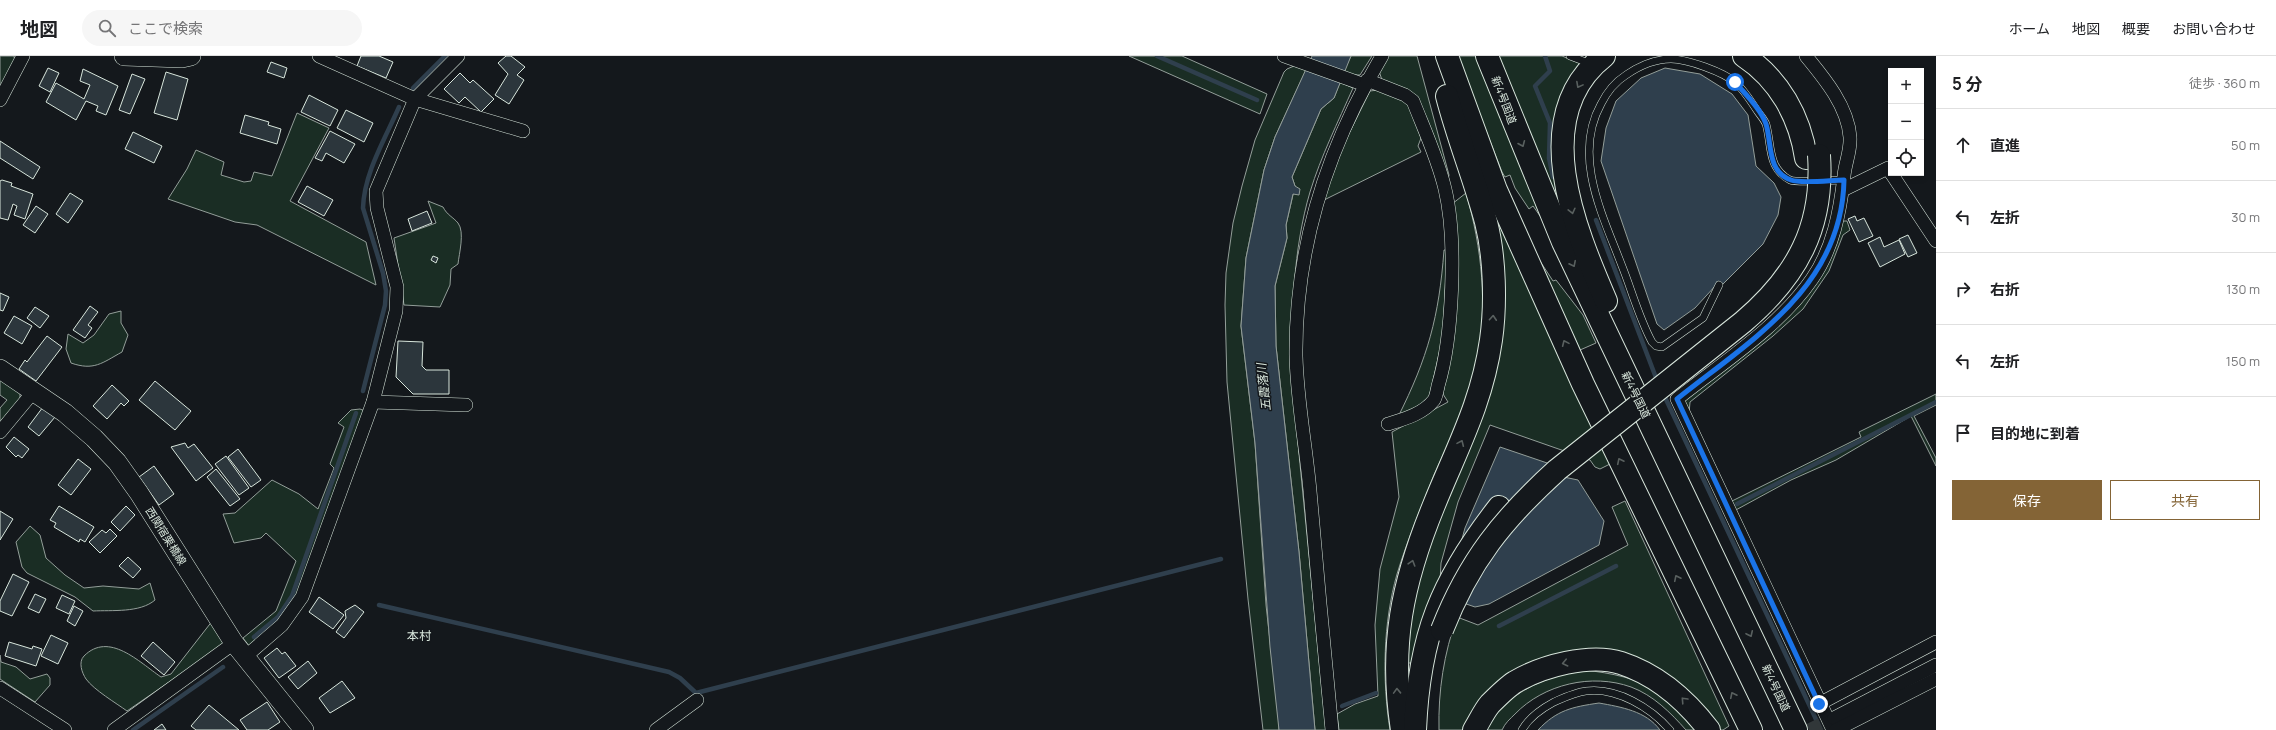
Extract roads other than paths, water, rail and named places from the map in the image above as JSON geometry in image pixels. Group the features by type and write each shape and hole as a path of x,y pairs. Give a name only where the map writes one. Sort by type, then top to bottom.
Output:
{"highway":[{"path":"1402,730 1397,699 1396,659 1403,596 1423,532 1478,400 1490,346 1493,310 1493,274 1486,224 1451,112 1438,56"},
{"path":"1447,56 1496,190 1583,384 1751,730"},
{"name":"新4号国道","path":"1487,56 1563,242 1796,730"},
{"path":"1415,730 1417,693 1421,665 1437,627 1452,604 1481,552 1514,512 1557,470 1753,314 1786,277 1800,256 1815,220 1820,177 1812,156 1803,140 1790,106 1765,73 1744,56"},
{"path":"1764,56 1792,86 1805,108 1814,129 1812,156"},
{"path":"1601,59 1581,80 1565,118 1562,140 1566,188 1574,219 1624,341 1717,540 1738,608"},
{"path":"1427,730 1430,677 1437,627"},
{"path":"1474,730 1489,705 1514,682 1541,670 1568,662 1593,660 1620,663 1655,678 1681,697 1709,730"}],"main road":[{"path":"124,56 182,58 191,56"},
{"name":"西関宿栗橋線","path":"0,369 34,391 94,438 117,462 139,493 240,650 304,730"}],"street":[{"path":"0,100 23,56"},
{"path":"319,56 415,99 523,131"},
{"path":"114,730 282,625 302,597 373,402 396,311 397,287 377,208 376,190 415,99 458,56"},
{"path":"1284,56 1351,80 1366,82 1405,95 1413,101 1445,189 1450,221 1452,272 1447,339 1439,386 1434,400 1422,411 1388,424"},
{"path":"1332,730 1296,358 1298,293 1306,246 1328,166 1366,82 1382,56"},
{"path":"1806,56 1827,84 1841,107 1847,122 1850,149 1834,233 1813,278 1800,296 1775,321 1677,399 1819,704 1834,726"},
{"path":"1844,185 1888,168"},
{"path":"1893,176 1936,240"},
{"path":"0,432 34,391"},
{"path":"373,402 466,405"},
{"path":"1819,704 1936,642"},
{"path":"1834,726 1936,665"},
{"path":"1834,726 1936,679"},
{"path":"0,688 65,730"},
{"path":"656,730 697,700"}],"lane":[{"path":"1570,56 1586,62 1601,59"},
{"path":"1719,285 1708,309 1696,323 1662,347 1656,346 1652,342 1595,194 1590,166 1589,147 1598,110 1607,93 1620,79 1638,67 1671,59 1696,64 1716,72 1735,82 1749,98 1766,123 1774,166 1781,174 1792,181 1844,185"},
{"path":"1522,730 1540,709 1562,698 1587,691 1623,696 1650,711 1670,730"}],"water":[{"name":"五霞落川","path":"1312,56 1351,56 1334,98 1321,109 1292,177 1295,186 1300,189 1299,195 1293,194 1286,225 1287,238 1275,286 1276,346 1299,552 1315,730 1279,730 1270,647 1255,443 1241,326 1246,258 1264,170 1275,137"},
{"path":"1665,68 1700,74 1732,94 1748,115 1756,166 1774,183 1781,197 1778,215 1763,244 1720,287 1717,284 1695,308 1664,330 1657,324 1601,161 1606,128 1616,101 1641,78"},
{"path":"1500,447 1556,466 1559,476 1578,480 1604,521 1599,545 1489,604 1475,607 1446,597 1465,528"},
{"path":"1599,703 1624,708 1640,714 1648,718 1660,730 1538,730 1552,718 1566,710"}],"waterway":[{"path":"413,88 445,56"},
{"path":"1157,56 1257,100"},
{"path":"1545,56 1550,71 1535,86 1550,123 1549,158 1553,177"},
{"path":"363,391 385,305 386,291 383,273 363,208 364,195 376,156 399,107"},
{"path":"1596,220 1658,383"},
{"path":"1663,393 1821,730"},
{"path":"1737,504 1936,402"},
{"path":"254,637 278,617 292,596 356,413"},
{"path":"379,605 669,672 680,678 696,693 1221,559"},
{"path":"1499,626 1616,566"},
{"path":"133,730 223,667"},
{"path":"1342,706 1376,693"}],"tunnel":[{"path":"1809,730 1834,718"}],"district":[{"name":"本村","path":"419,636"}]}
